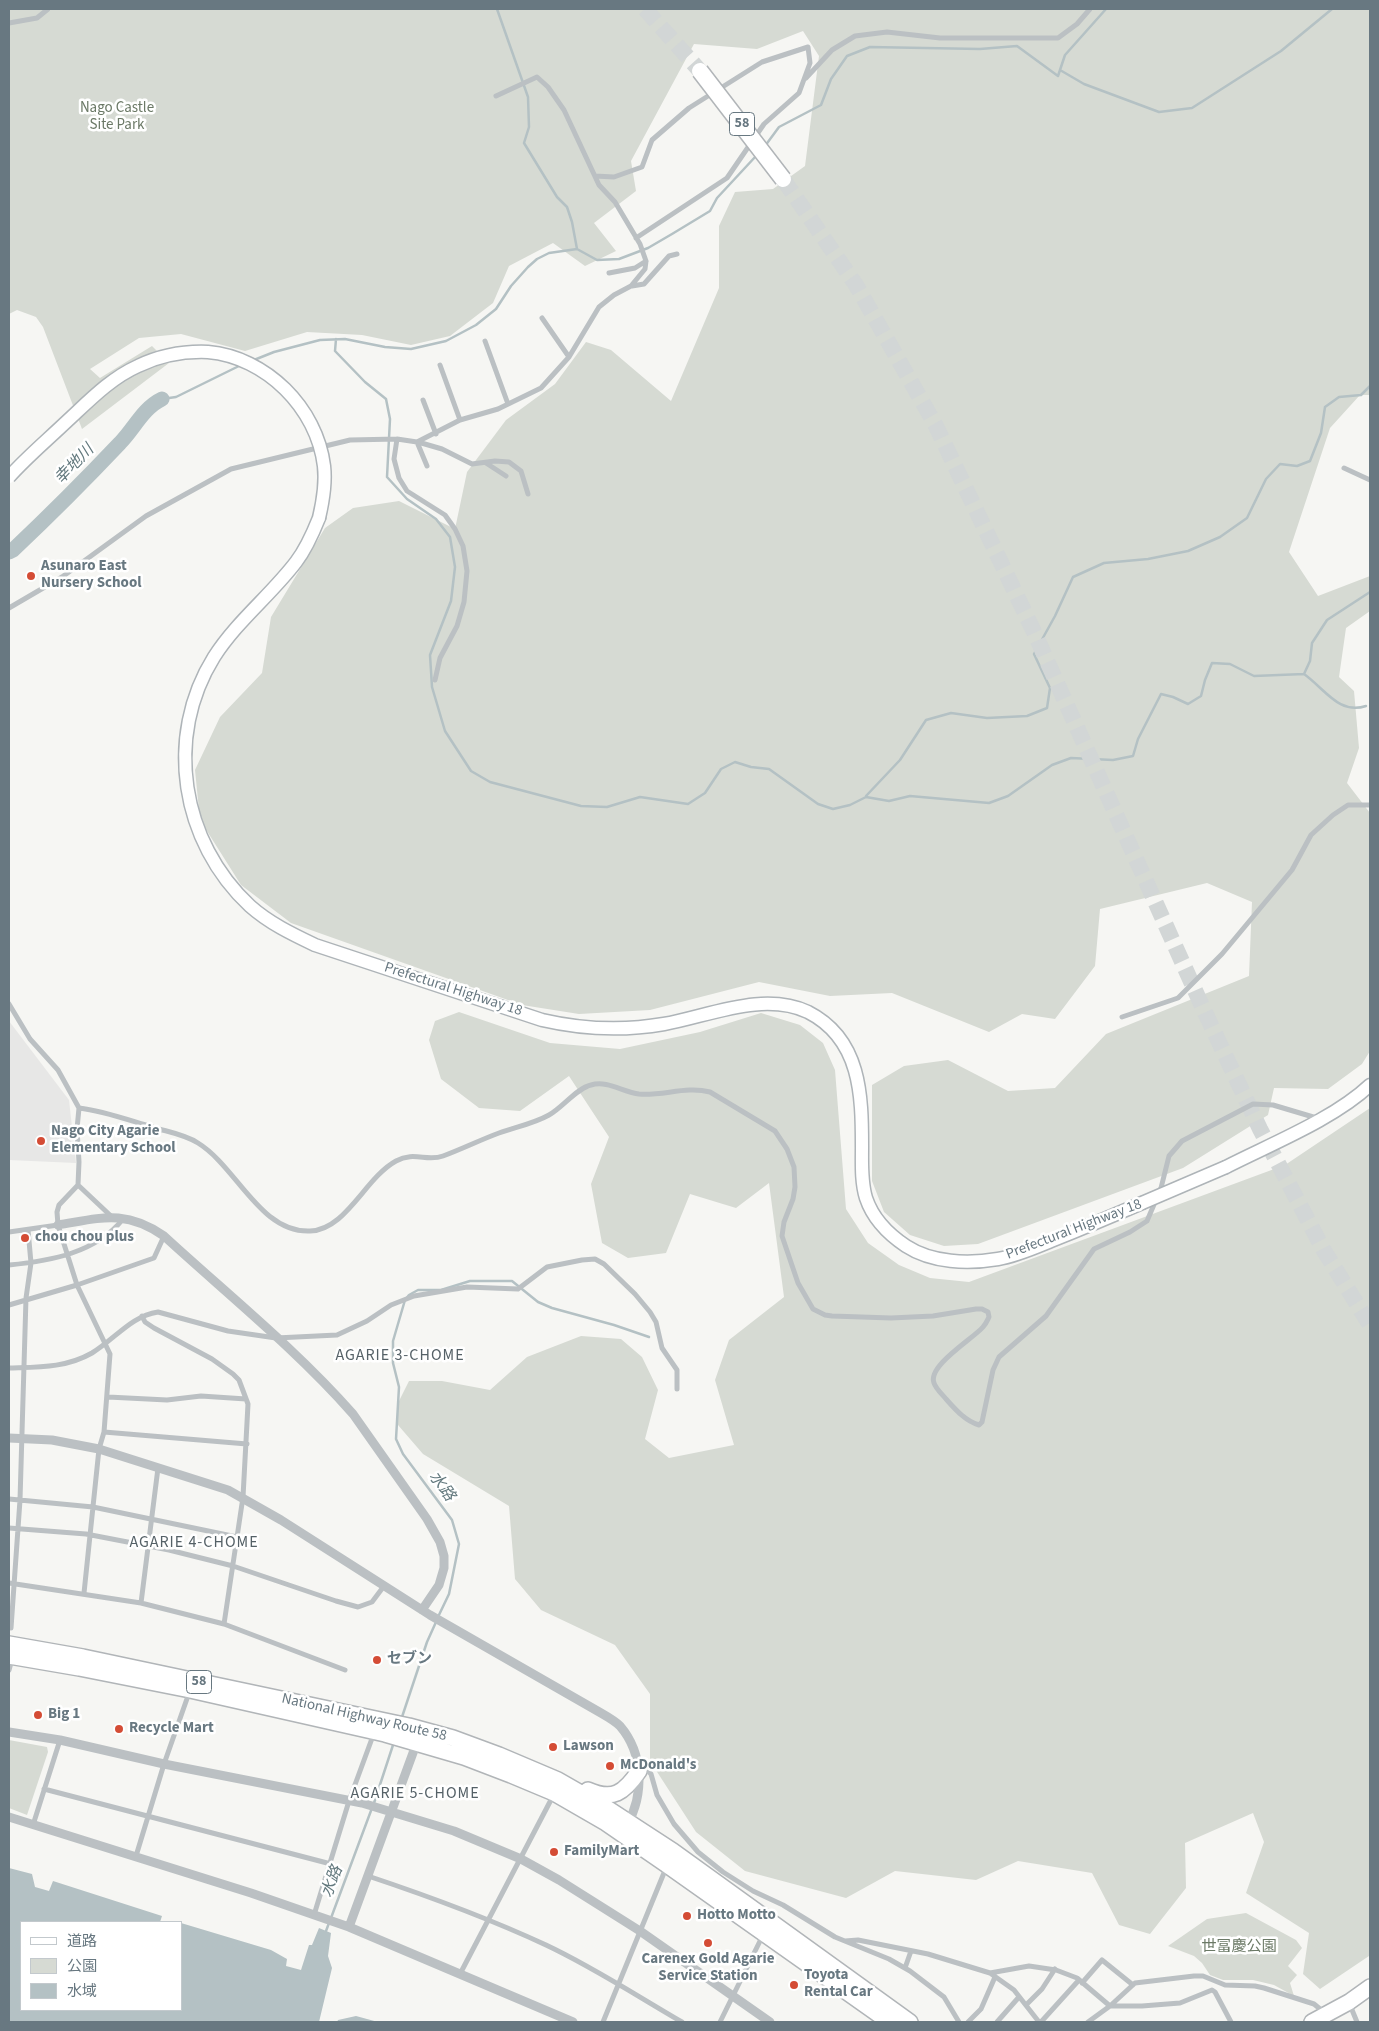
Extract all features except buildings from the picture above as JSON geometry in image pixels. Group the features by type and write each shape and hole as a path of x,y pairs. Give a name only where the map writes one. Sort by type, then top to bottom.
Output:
{"highway":[{"name":"58","path":"700,71 784,179"},
{"name":"National Highway Route 58","path":"10,1657 190,1690 383,1729"},
{"name":"National Highway Route 58","path":"10,1657 83,1657 410,1736 472,1760 556,1787 625,1828 673,1850 910,2022"},
{"path":"556,1787 575,1784 599,1795 611,1795 625,1790 637,1765"},
{"name":"National Highway Route 58","path":"625,1828 667,1864 885,2021"},
{"path":"1312,2022 1370,1987"}],"main road":[{"name":"Prefectural Highway 18","path":"9,477 98,392 122,374 153,360 169,355 209,352 236,359 263,372 277,382 302,408 316,435 324,463 324,495 319,518 297,561 238,626 212,661 191,707 185,756 188,793 196,825 212,860 222,875 259,914 298,937 325,948 542,1020 568,1025 605,1028 662,1024 739,1007 768,1004 791,1007 806,1012 820,1020 844,1043 858,1078 861,1119 861,1168 866,1197 872,1212 888,1233 899,1242 930,1257 964,1261 1000,1259 1038,1246 1226,1167 1345,1105 1370,1085"}],"street":[{"path":"9,23 37,18 48,9"},
{"path":"804,81 832,50 855,36 887,32 940,38 1058,38 1077,24 1090,9"},
{"path":"595,176 614,176 642,167 652,140 688,108 762,62 808,47 810,63 799,93 764,124 727,178 636,238"},
{"path":"496,96 537,77 548,86 564,110 599,185 615,202 640,244 646,259 645,269 631,286"},
{"path":"417,442 436,434 460,420 508,404 541,388 569,357 599,306 631,286 644,284 669,256 677,254"},
{"path":"609,273 635,268 646,259"},
{"path":"542,318 569,357"},
{"path":"485,341 508,404"},
{"path":"440,365 460,420"},
{"path":"423,400 436,434"},
{"path":"396,439 394,459 399,478 407,491 445,514 463,546 467,571 464,602 458,626 440,658 435,680"},
{"path":"9,608 62,577 146,516 231,469 350,440 396,439 417,442 442,449 472,464 509,462 521,471 528,494"},
{"path":"417,442 427,466"},
{"path":"486,463 506,476"},
{"path":"1344,468 1370,480"},
{"path":"1122,1016 1178,998 1222,954 1292,870 1311,835 1333,815 1348,805 1370,805"},
{"path":"9,1004 30,1039 58,1070 79,1108 77,1129 78,1185 59,1205 57,1212 58,1225 77,1284 110,1354 108,1397 104,1432 99,1449 84,1594"},
{"path":"79,1108 96,1110 189,1138 211,1152 225,1165 260,1208 274,1220 283,1226 299,1231 309,1231 317,1230 338,1219 368,1184 396,1161 415,1155 437,1158 524,1125 548,1115 589,1085 598,1083 624,1092 646,1094 691,1090 710,1092 741,1109 775,1132 787,1149 794,1167 795,1187 792,1205 782,1231 782,1236 798,1283 813,1309 825,1315 874,1318 915,1317 976,1309 988,1312 989,1317 983,1328 952,1353 937,1370 933,1379 934,1384 951,1405 966,1418 979,1425 982,1422 993,1370 999,1357 1046,1316 1094,1248 1130,1232 1147,1221 1161,1188 1170,1156 1182,1141 1253,1104 1273,1105 1320,1119"},
{"path":"78,1185 112,1217"},
{"path":"9,1232 112,1217 142,1223 164,1236 276,1338 352,1414 434,1530 444,1556 444,1568 438,1585 422,1610"},
{"path":"9,1265 31,1263 87,1247 114,1230 123,1218"},
{"path":"11,1628 20,1500 26,1298 31,1263 28,1230"},
{"path":"9,1305 154,1258 164,1236"},
{"path":"9,1368 41,1368 65,1364 93,1352 142,1316 158,1312 228,1331 276,1338 337,1336 367,1321 390,1305 414,1296 468,1287 518,1290 547,1267 595,1259 604,1264 635,1294 650,1312 656,1322 662,1348 677,1370 677,1389"},
{"path":"142,1316 145,1322 154,1328 212,1359 233,1374 239,1380 248,1404 243,1497 224,1624"},
{"path":"108,1397 167,1400 201,1396 246,1399"},
{"path":"104,1432 247,1444"},
{"path":"9,1438 52,1440 99,1449 210,1482 243,1497 430,1615 611,1719 626,1734 637,1765 640,1790 636,1806 625,1828"},
{"path":"141,1602 158,1468"},
{"path":"9,1499 93,1507 237,1537"},
{"path":"9,1528 90,1535 148,1546 233,1566 358,1607 372,1602 384,1586"},
{"path":"9,1582 141,1602 224,1624 345,1670"},
{"path":"136,1856 164,1764 190,1690"},
{"path":"314,1915 349,1801 383,1729"},
{"path":"9,1732 60,1740 164,1764 362,1803 454,1831 521,1859 568,1885 640,1931 770,2022"},
{"path":"349,1927 392,1812 410,1736"},
{"path":"32,1825 60,1740"},
{"path":"637,1765 651,1774 657,1795 674,1824 698,1852 723,1872 753,1891 784,1905 845,1941 889,1959 905,1968 944,1997 959,2022"},
{"path":"460,1975 521,1859 556,1787"},
{"path":"44,1789 330,1864"},
{"path":"9,1817 251,1893 349,1927 573,2022"},
{"path":"602,2022 667,1864"},
{"path":"368,1876 488,1919 547,1946 619,1984 682,2022"},
{"path":"720,2022 764,1934"},
{"path":"845,1941 858,1940 928,1954 990,1973 1014,1990 1038,2022 1102,1960 1133,1984"},
{"path":"905,1968 911,1951"},
{"path":"990,1973 1029,1966 1054,1970 1080,1981 1110,2006 1180,2003 1212,1990 1215,1992 1231,2022"},
{"path":"1026,2005 1042,1989 1054,1970"},
{"path":"1089,2022 1135,1983 1194,1976 1203,1976 1224,1985 1264,1988 1314,2004 1326,2014"},
{"path":"968,2022 980,2009 995,1977"},
{"path":"1123,1994 1124,2006"},
{"path":"996,2022 1019,1996"},
{"path":"1348,2002 1357,2022"}],"shaded area":[{"name":"Nago City Agarie Elementary School","path":"9,1021 69,1100 76,1163 9,1160"}],"green space":[{"name":"Nago Castle Site Park","path":"9,9 1370,9 1370,395 1360,395 1330,428 1289,552 1318,596 1370,576 1370,611 1346,628 1339,677 1354,691 1359,748 1347,783 1370,813 1370,1051 1362,1064 1328,1089 1274,1088 1268,1115 1183,1168 978,1244 944,1246 910,1235 884,1212 872,1181 872,1085 904,1066 948,1060 1008,1091 1055,1088 1106,1034 1249,976 1252,902 1207,883 1100,909 1095,966 1055,1019 1022,1014 989,1032 892,993 830,996 759,982 650,1010 579,1014 522,1005 291,923 241,885 200,820 195,770 220,717 262,673 271,617 325,528 353,508 399,501 455,529 467,472 506,420 555,384 586,342 611,350 671,401 719,288 719,226 735,192 773,189 805,166 819,56 803,31 757,49 694,44 631,161 636,191 594,223 616,251 585,266 553,243 509,266 493,303 450,336 411,345 362,335 307,332 245,351 181,334 139,338 90,369 100,378 152,346 169,363 82,429 43,327 36,317 17,310 9,314"},
{"path":"459,1012 550,1043 620,1049 700,1032 761,1013 800,1025 823,1043 835,1070 846,1209 868,1243 899,1265 930,1278 969,1282 1285,1165 1370,1108 1369,1956 1320,1989 1303,1974 1309,1933 1246,1893 1264,1842 1253,1813 1185,1843 1186,1888 1150,1934 1119,1925 1092,1873 1018,1861 976,1880 895,1871 846,1898 745,1871 696,1832 650,1761 650,1694 615,1645 541,1610 515,1579 509,1506 423,1454 398,1425 397,1405 409,1381 442,1381 490,1390 527,1357 581,1336 621,1339 642,1357 658,1390 645,1439 669,1458 734,1445 715,1380 729,1340 784,1297 769,1183 736,1208 690,1194 666,1253 628,1258 602,1243 591,1184 609,1137 569,1076 520,1111 479,1108 441,1079 429,1040 435,1021"},
{"path":"9,1740 47,1747 48,1752 27,1815 9,1808"},
{"name":"世冨慶公園","path":"1246,1913 1296,1940 1302,1948 1288,1966 1297,1975 1290,1983 1294,1996 1274,1985 1253,1980 1223,1980 1210,1975 1202,1963 1194,1956 1168,1946 1207,1919"}],"water":[{"path":"9,1868 32,1874 35,1887 49,1891 53,1881 162,1916 160,1921 20,1921 20,2011 182,2011 182,1923 271,1950 287,1959 286,1966 301,1970 309,1945 312,1945 319,1928 331,1933 328,1956 332,1968 319,2022 9,2022"},
{"path":"356,2016 378,2022 337,2022 338,2020"}],"waterway":[{"path":"497,9 528,97 529,127 524,143 557,197 567,207 577,249"},
{"path":"765,146 779,127 821,105 831,79 847,56 870,47 980,49 1017,46 1058,76 1065,55 1106,9"},
{"path":"1060,70 1084,84 1159,112 1192,108 1281,51 1332,9"},
{"path":"254,360 274,352 320,340 345,339 385,347 411,349 446,341 476,325 496,309 511,286 528,267 537,259 549,253 577,249 597,260 619,259 648,248 672,234 710,211 717,198 756,156"},
{"path":"336,339 335,351 365,382 386,399 390,419 387,477 407,499 436,519 450,537 455,567 451,601 430,655 432,687 445,731 471,771 490,782 581,806 607,807 640,797 688,804 705,793 721,769 735,762 751,767 769,769 818,804 833,809 850,805 866,797 889,801 910,796 989,803 1008,796 1052,765 1071,758 1113,760 1133,756 1138,739 1161,694 1188,704 1201,696 1212,663 1230,664 1254,676 1304,674 1310,661 1312,643 1327,620 1370,592"},
{"path":"162,399 176,397 241,365"},
{"path":"866,796 900,760 926,720 951,713 987,718 1027,716 1047,708 1050,688 1034,654 1055,616 1073,577 1104,563 1148,559 1188,551 1220,537 1247,518 1266,479 1280,464 1297,466 1310,461 1321,433 1325,407 1339,397 1361,395 1370,386"},
{"name":"幸地川","path":"9,552 27,537 94,470 149,408 162,399"},
{"path":"1304,674 1340,704 1356,708 1366,706"},
{"name":"水路","path":"438,1617 449,1594 459,1544 452,1520 403,1454 396,1439 399,1387 393,1363 393,1341 405,1300 409,1295 418,1290 441,1290 470,1281 512,1281 538,1302 552,1308 649,1337"},
{"name":"水路","path":"401,1720 427,1642 436,1622"},
{"name":"水路","path":"374,1803 394,1742"},
{"name":"水路","path":"331,1918 372,1808"},
{"name":"水路","path":"326,1931 329,1923"}],"tunnel":[{"path":"645,9 700,71"},
{"path":"783,179 856,285 936,426 1035,634 1202,1006 1260,1129 1323,1249 1370,1325"}],"place":[{"name":"Asunaro East Nursery School","path":"31,576"},
{"name":"Nago City Agarie Elementary School","path":"41,1141"},
{"name":"chou chou plus","path":"25,1238"},
{"name":"セブン","path":"377,1660"},
{"name":"Big 1","path":"38,1715"},
{"name":"Recycle Mart","path":"119,1729"},
{"name":"Lawson","path":"553,1747"},
{"name":"McDonald's","path":"610,1766"},
{"name":"FamilyMart","path":"554,1852"},
{"name":"Hotto Motto","path":"687,1916"},
{"name":"Carenex Gold Agarie Service Station","path":"708,1943"},
{"name":"Toyota Rental Car","path":"794,1985"}],"district":[{"name":"AGARIE 3-CHOME","path":"400,1356"},
{"name":"AGARIE 4-CHOME","path":"194,1543"},
{"name":"AGARIE 5-CHOME","path":"415,1794"}]}
